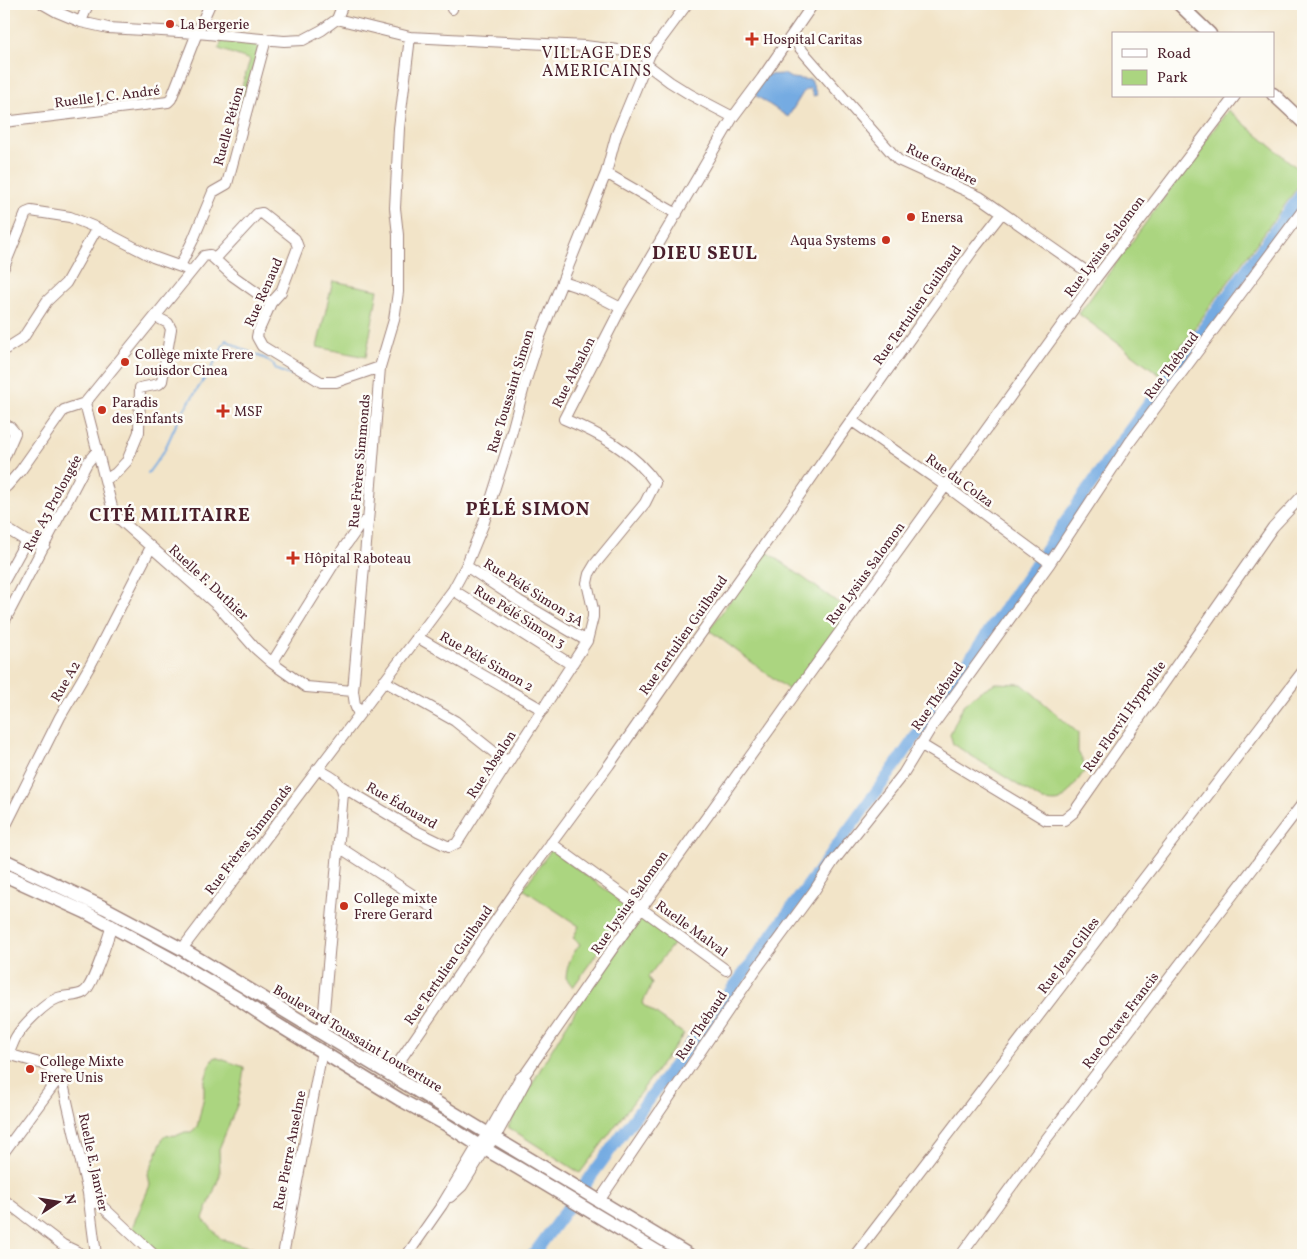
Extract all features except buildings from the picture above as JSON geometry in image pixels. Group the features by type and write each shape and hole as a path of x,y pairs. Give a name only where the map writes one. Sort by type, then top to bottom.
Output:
{"main road":[{"path":"1178,4 1208,32"},
{"path":"1274,95 1303,122"},
{"name":"Boulevard Toussaint Louverture","path":"4,860 106,908 179,955 270,1020 663,1255"},
{"name":"Boulevard Toussaint Louverture","path":"4,875 179,955 322,1034 689,1255"}],"street":[{"path":"43,4 56,12 81,22 108,28 197,33 284,41 303,40 322,30 337,19 343,4"},
{"path":"81,22 88,4"},
{"path":"197,33 210,4"},
{"name":"Rue Toussaint Simon","path":"359,715 453,590 466,566 483,525 539,340 606,173 616,136 648,59 687,4"},
{"name":"Rue Absalon","path":"449,847 457,843 587,641 593,617 587,583 589,574 645,503 655,483 649,473 623,450 584,427 564,419 621,308 734,116 813,4"},
{"path":"337,19 410,37 585,46 648,59 670,82 691,95 734,116"},
{"name":"Ruelle J. C. André","path":"4,122 168,102 171,99 197,33"},
{"name":"Rue Frères Simmonds","path":"179,955 359,715 353,691 380,367 394,320 398,292 398,235 395,208 399,128 410,37"},
{"name":"Ruelle Pétion","path":"180,266 213,192 227,184 266,40"},
{"name":"Rue Gardère","path":"799,47 898,160 980,197 1096,278"},
{"name":"Rue Lysius Salomon","path":"407,1255 481,1147 491,1136 526,1082 526,1073 641,908 1096,278 1233,98"},
{"path":"606,173 677,214"},
{"name":"Rue Thébaud","path":"596,1199 757,968 834,862 903,774 936,720 1049,562 1130,442 1303,210"},
{"path":"4,267 28,211 31,211 70,217 192,272"},
{"name":"Rue Renaud","path":"215,259 257,214 262,213 295,240 298,247 281,292 271,303 258,332 257,337 262,346 321,382 336,382 380,367"},
{"name":"Rue Tertulien Guilbaud","path":"390,1075 516,891 608,765 973,250 1002,213"},
{"path":"4,350 23,338 47,301 66,283 97,228"},
{"path":"4,488 21,470 62,412 86,403 204,256 210,255 233,276 271,303"},
{"path":"563,282 584,289 621,308"},
{"path":"105,480 116,473 126,461 139,432 140,388 159,384 162,381 171,329 168,323 156,317"},
{"name":"Ruelle F. Duthier","path":"86,403 97,451 116,516 218,606 255,648 272,663 306,686 353,691"},
{"name":"Rue du Colza","path":"852,421 946,486 1049,562"},
{"path":"4,424 15,433 4,458"},
{"name":"Rue A3 Prolongée","path":"4,622 87,463 97,451"},
{"name":"Rue Florvil Hyppolite","path":"920,744 1046,820 1064,820 1074,812 1273,527 1303,495"},
{"path":"272,663 342,549 360,525 368,519"},
{"path":"4,528 26,541 45,545"},
{"path":"4,581 26,541"},
{"name":"Rue A2","path":"4,829 60,717 90,664 151,546"},
{"name":"Rue Pélé Simon 3A","path":"466,566 519,601 587,641"},
{"name":"Rue Pélé Simon 3","path":"453,590 572,665"},
{"name":"Rue Pélé Simon 2","path":"417,637 543,710"},
{"name":"Rue Jean Gilles","path":"855,1255 1303,670"},
{"path":"384,681 455,721 500,757 509,760"},
{"name":"Rue Édouard","path":"318,768 341,786 418,832 449,847"},
{"path":"322,1034 339,847 343,793 341,786"},
{"name":"Rue Octave Francis","path":"961,1255 1044,1142 1303,804"},
{"name":"Ruelle Malval","path":"551,844 726,970"},
{"path":"339,847 430,906"},
{"path":"4,1152 62,1075 43,1064 6,1054 16,1036 30,1019 53,1000 84,992 92,982 112,925"},
{"name":"Rue Pierre Anselme","path":"283,1255 322,1051"},
{"name":"Ruelle E. Janvier","path":"62,1075 88,1193 96,1255"},
{"path":"88,1193 154,1255"},
{"path":"4,1200 64,1246 84,1255"}],"green space":[{"path":"223,38 261,42 240,109 235,109 250,60 219,49"},
{"path":"1228,110 1303,173 1303,180 1160,375 1079,314"},
{"path":"333,281 378,290 366,357 317,347"},
{"path":"766,551 851,612 789,690 709,630"},
{"path":"995,683 1022,684 1078,733 1078,752 1087,768 1060,801 1043,801 953,744 950,734 963,706 979,692"},
{"path":"551,850 630,907 573,987 566,978 570,960 580,944 573,938 579,926 523,889"},
{"path":"643,914 677,939 648,977 652,984 642,1004 684,1034 580,1173 508,1127 580,1003"},
{"path":"215,1057 244,1067 244,1070 238,1103 219,1149 220,1175 203,1219 221,1239 253,1248 250,1255 162,1255 131,1230 150,1185 148,1174 164,1136 191,1132 197,1127 204,1096 204,1083 210,1064"}],"water":[{"path":"784,74 791,78 811,80 817,95 813,96 810,88 804,91 788,117 755,95 765,75"}],"waterway":[{"path":"533,1255 747,969 895,766 1121,442 1303,192"},
{"path":"148,473 164,451 180,416 212,367 226,340 266,359 274,365 275,369 290,375 297,371"}],"place":[{"name":"La Bergerie","path":"170,24"},
{"name":"Hospital Caritas","path":"752,39"},
{"name":"Enersa","path":"911,217"},
{"name":"Aqua Systems","path":"886,240"},
{"name":"Collège mixte Frere Louisdor Cinea","path":"125,362"},
{"name":"Paradis des Enfants","path":"102,410"},
{"name":"MSF","path":"223,411"},
{"name":"Hôpital Raboteau","path":"293,558"},
{"name":"College mixte Frere Gerard","path":"344,906"},
{"name":"College Mixte Frere Unis","path":"30,1069"}],"district":[{"name":"VILLAGE DES AMERICAINS","path":"597,61"},
{"name":"DIEU SEUL","path":"705,252"},
{"name":"PÉLÉ SIMON","path":"528,508"},
{"name":"CITÉ MILITAIRE","path":"170,514"}]}
